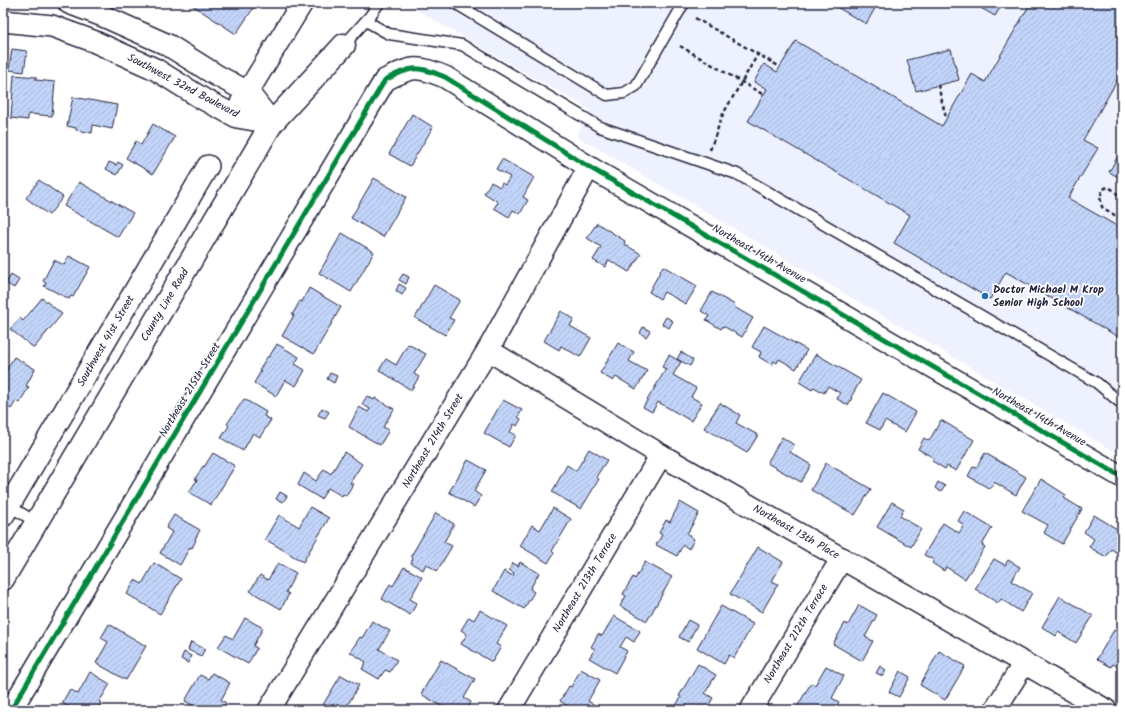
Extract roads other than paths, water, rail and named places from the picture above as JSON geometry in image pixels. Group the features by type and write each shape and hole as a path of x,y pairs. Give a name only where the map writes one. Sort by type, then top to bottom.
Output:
{"street":[{"name":"Southwest 32nd Boulevard","path":"69,3 103,16 168,45 216,76 248,92 272,123"},
{"path":"234,115 302,3"},
{"name":"Southwest 32nd Boulevard","path":"3,21 52,26 93,41 155,69 203,99 237,117 272,123"},
{"name":"County Line Road","path":"3,579 272,123 344,45"},
{"name":"Northeast 14th Avenue","path":"385,80 407,69 425,68 445,77 589,166 1122,477"},
{"name":"Northeast 215th Street","path":"11,710 385,80"},
{"name":"Southwest 41st Street","path":"6,511 208,166"},
{"name":"Northeast 214th Street","path":"269,710 488,350 589,166"},
{"name":"Northeast 13th Place","path":"488,350 660,455 1106,710"},
{"name":"Northeast 213th Terrace","path":"509,710 660,455"},
{"name":"Northeast 212th Terrace","path":"751,710 842,558"},
{"path":"995,710 1024,663"}],"lane":[{"path":"344,45 366,21 378,3"},
{"path":"456,3 607,94 624,93 636,86 684,3"},
{"path":"366,21 389,34 462,45 600,127 737,174 1097,383 1122,404"},
{"path":"6,511 36,522"}],"place":[{"name":"Doctor Michael M Krop Senior High School","path":"985,296"}]}
